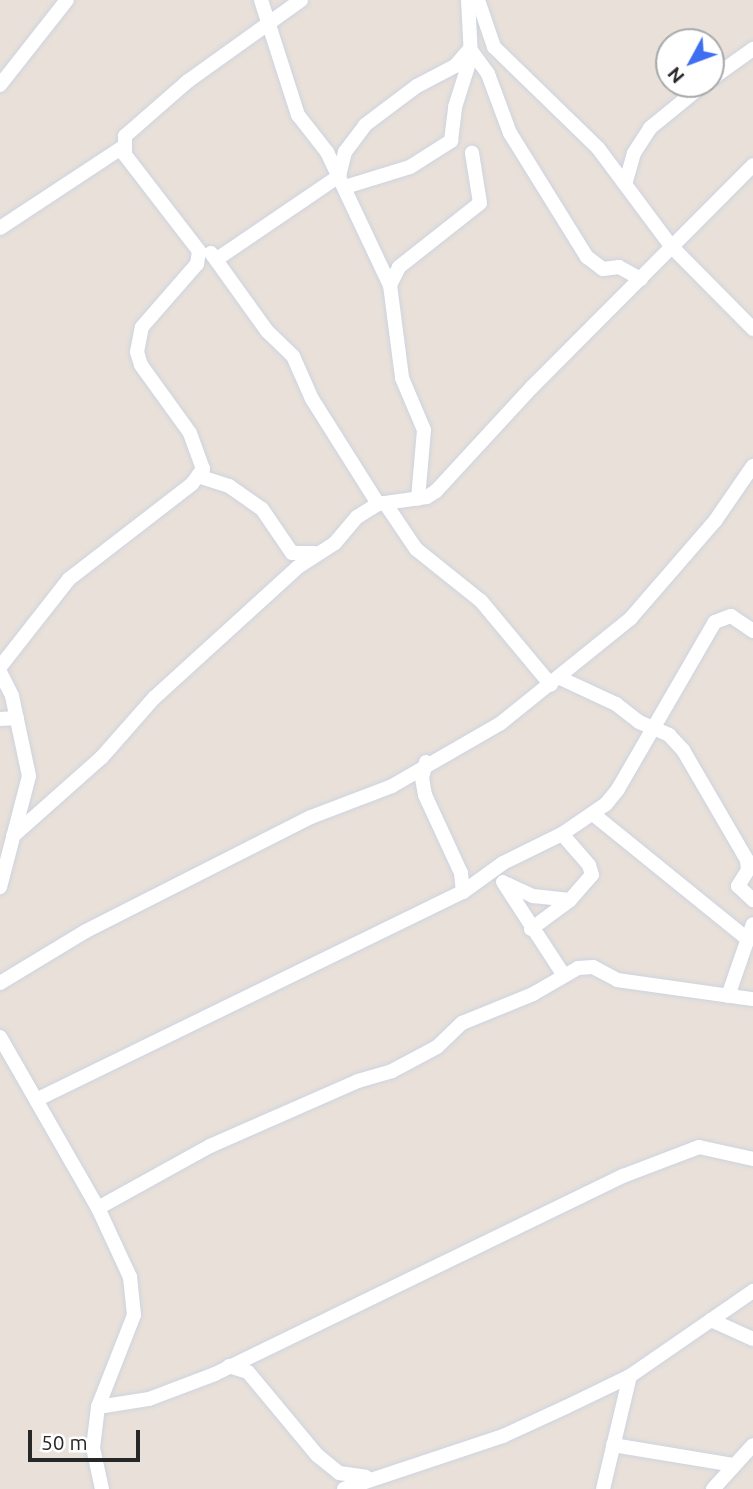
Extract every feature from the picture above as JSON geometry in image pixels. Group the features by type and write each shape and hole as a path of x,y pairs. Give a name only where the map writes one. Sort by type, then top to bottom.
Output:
{"street":[{"path":"0,85 67,0"},
{"path":"261,0 298,115 342,181 390,285 402,378 424,430 418,499"},
{"path":"0,228 122,147 128,131 142,117 301,0"},
{"path":"217,259 342,181 410,167 451,141 470,49 468,0"},
{"path":"478,0 494,47 626,181 671,246 753,329"},
{"path":"342,181 345,152 365,125 417,86 455,66 470,49"},
{"path":"470,49 488,74 510,133 587,257 596,267 619,267 641,279"},
{"path":"725,69 753,49"},
{"path":"626,181 634,153 650,128 687,98"},
{"path":"0,887 29,776 17,718 0,670 69,579 198,476 203,469 200,452 141,365 137,352 142,327 157,305 197,264 199,251 122,147"},
{"path":"390,285 399,267 480,203 472,153"},
{"path":"13,836 102,757 154,698 298,567 381,503 418,499 436,491 753,164"},
{"path":"182,227 217,259 267,331 293,356 312,399 381,503 416,549 481,601 555,681 656,728 683,750 747,860 748,870 738,886 753,900"},
{"path":"0,983 86,931 311,817 391,786 426,762 501,723 555,681 651,597 724,510 753,466"},
{"path":"198,476 229,486 262,509 292,553 320,552"},
{"path":"38,1099 463,892 517,855 562,834 593,814 618,789 656,728 715,622 731,616 753,631"},
{"path":"0,719 17,718"},
{"path":"426,762 422,778 425,795 461,873 463,892"},
{"path":"593,814 745,937"},
{"path":"531,929 570,900 592,871 562,834"},
{"path":"483,878 503,881 533,896 570,900"},
{"path":"503,881 531,929 564,974"},
{"path":"728,996 745,937 753,924"},
{"path":"98,1208 210,1146 358,1081 392,1071 440,1044 463,1023 533,994 564,974 586,965 617,979 753,999"},
{"path":"0,1037 38,1099 98,1208 130,1277 134,1305 130,1330 98,1407 93,1448 102,1489"},
{"path":"98,1407 149,1399 229,1366 624,1176 699,1147 753,1159"},
{"path":"352,1487 503,1436 630,1376 753,1291"},
{"path":"711,1320 753,1339"},
{"path":"229,1366 248,1372 312,1451 333,1469 374,1478"},
{"path":"603,1489 630,1376"},
{"path":"613,1445 734,1465"},
{"path":"713,1489 753,1445"}]}
